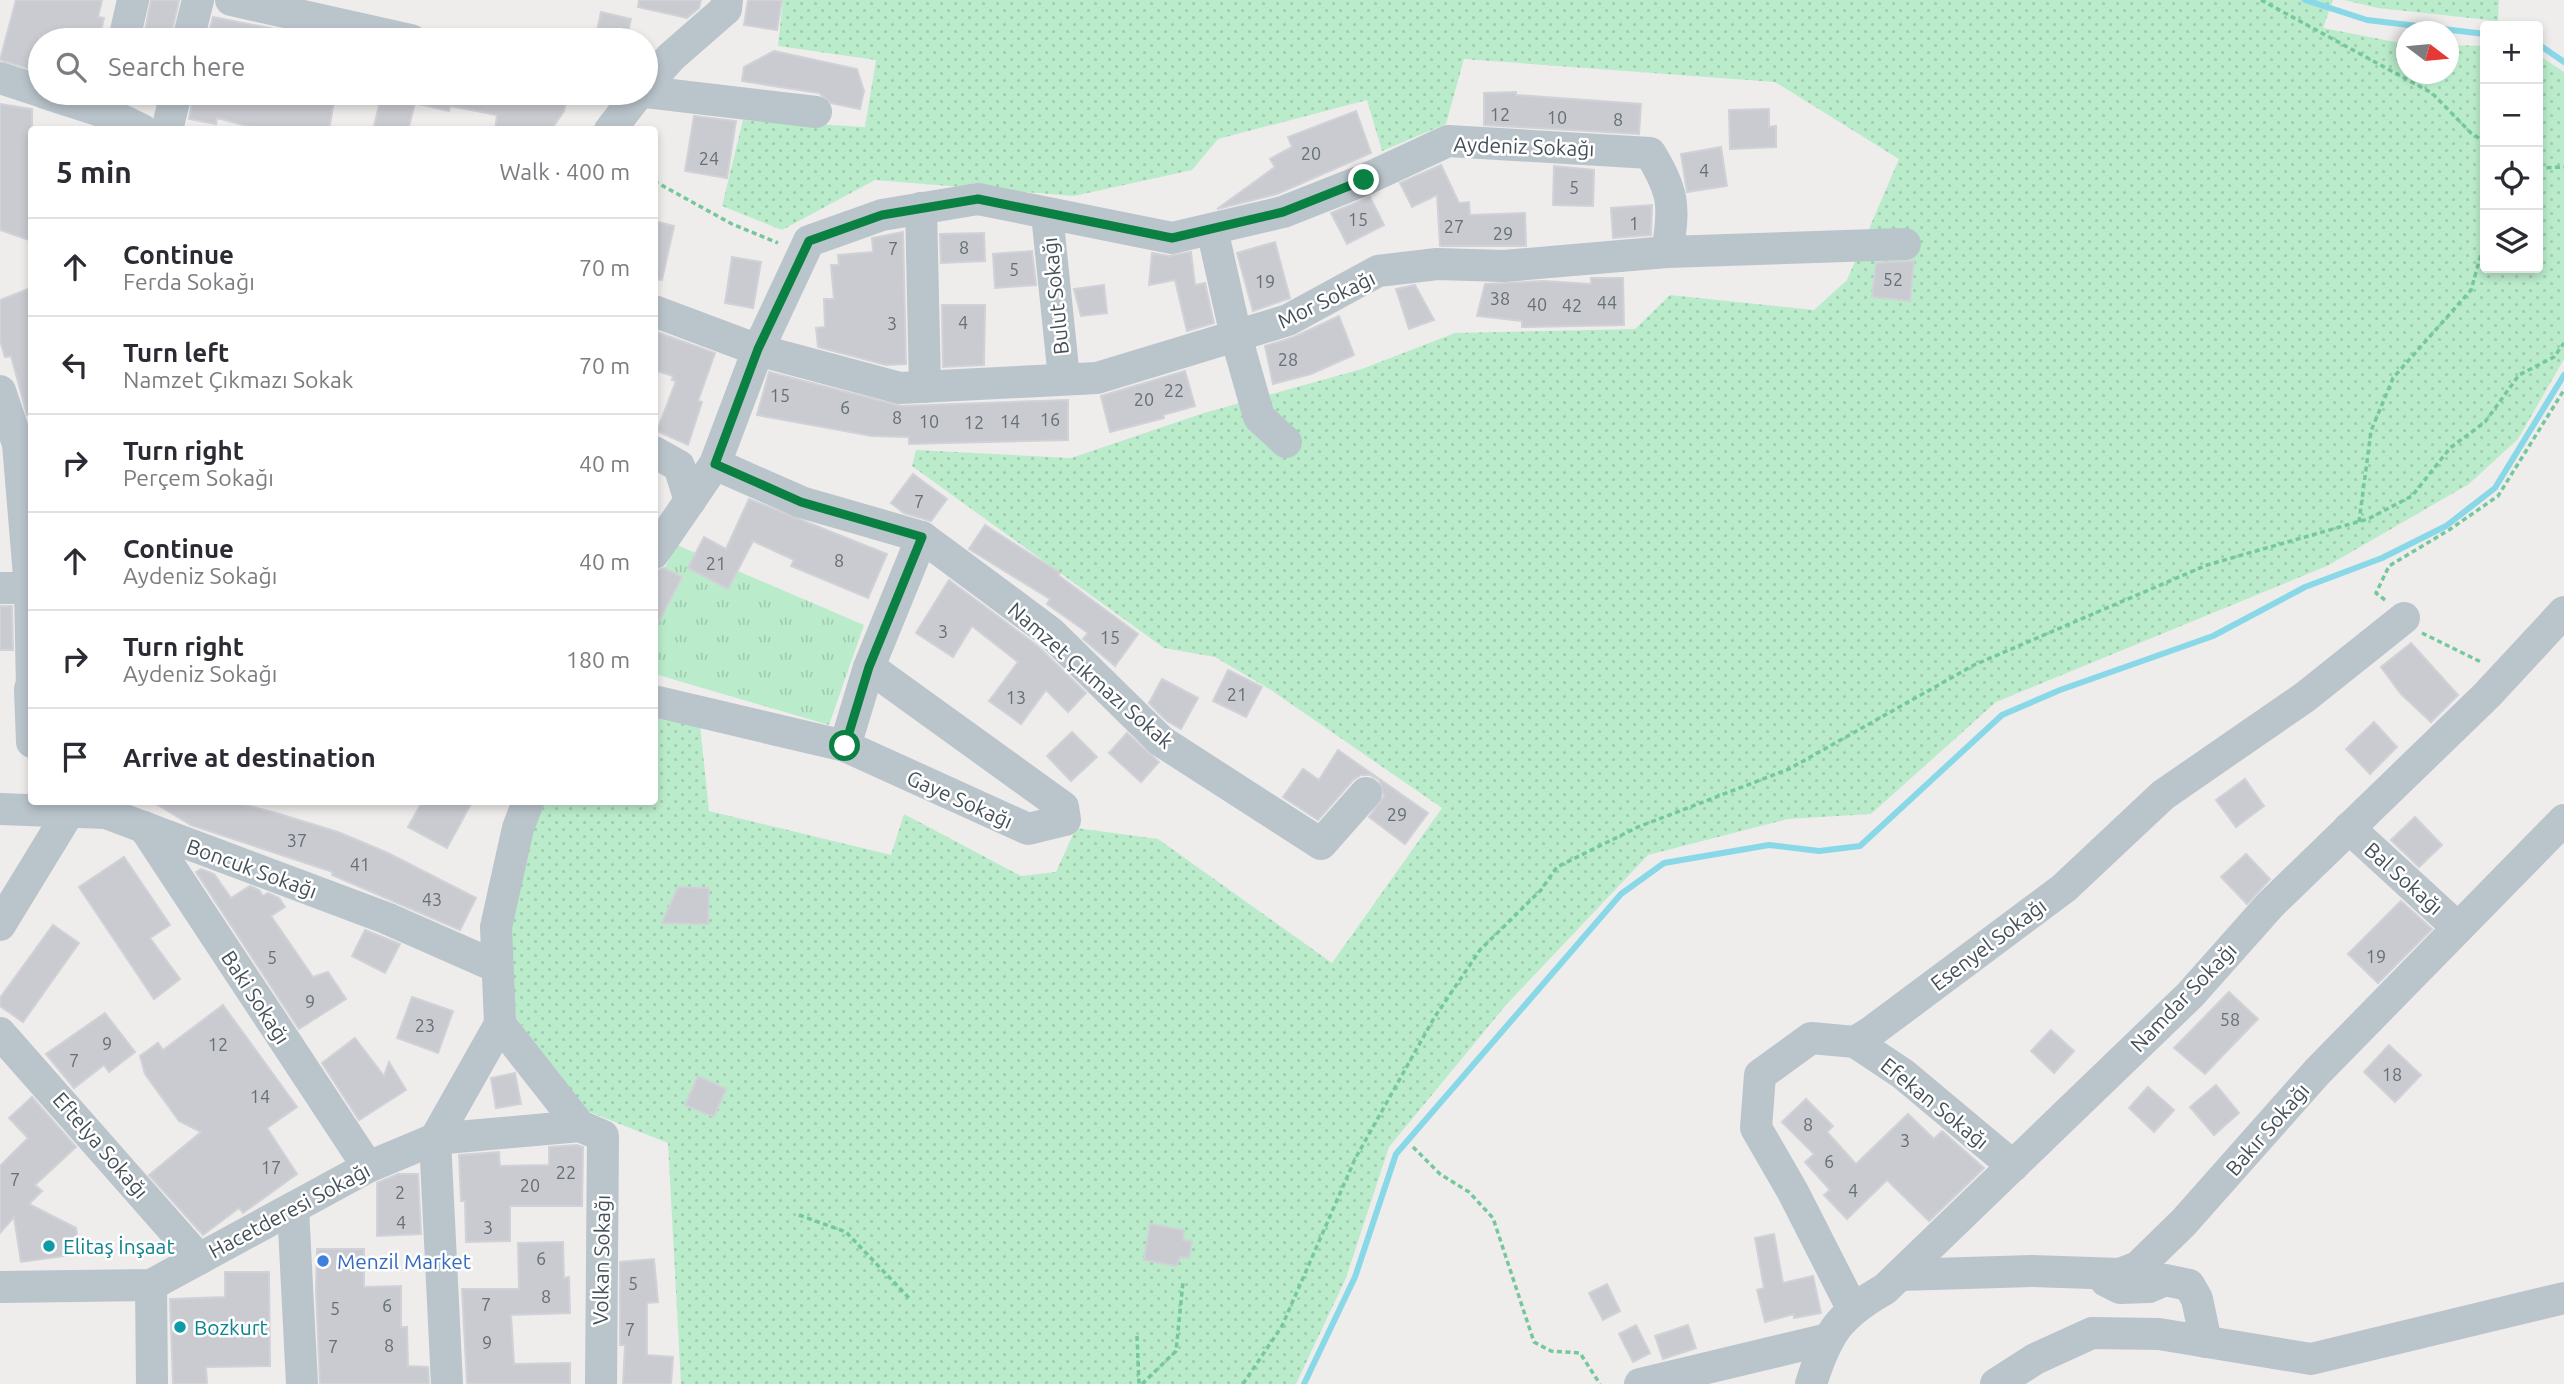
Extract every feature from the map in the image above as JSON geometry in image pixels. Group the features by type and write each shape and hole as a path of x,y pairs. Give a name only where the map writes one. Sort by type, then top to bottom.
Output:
{"street":[{"path":"127,28 133,0"},
{"path":"191,28 198,0"},
{"path":"230,0 357,28"},
{"path":"658,72 726,9 727,0"},
{"path":"0,78 28,87"},
{"path":"84,105 106,112 134,126"},
{"path":"168,126 173,105"},
{"path":"629,110 816,112"},
{"name":"Aydeniz Sokağı","path":"658,547 715,464 758,349 809,241 882,215 978,199 1172,238 1283,212 1364,180 1448,141 1512,143 1650,153 1667,180 1673,215 1667,252"},
{"path":"921,208 925,387"},
{"name":"Bulut Sokağı","path":"1047,214 1063,378"},
{"path":"1212,229 1236,336 1259,417 1286,442"},
{"name":"Mor Sokağı","path":"658,312 758,349 900,388 1097,378 1288,320 1378,271 1437,264 1504,267 1667,252 1905,244"},
{"path":"0,391 6,428 18,444 15,588 28,670"},
{"path":"658,454 679,466 690,501"},
{"name":"Namzet Çıkmazı Sokak","path":"715,464 801,502 922,537 1050,632 1161,741 1321,844 1366,793"},
{"path":"845,746 869,667 922,537"},
{"name":"Namdar Sokağı","path":"1811,1384 1828,1339 1852,1308 1885,1289 2190,995 2270,905 2505,674 2564,612"},
{"name":"Esenyel Sokağı","path":"1855,1041 2064,888 2163,794 2305,697 2404,618"},
{"name":"Gaye Sokağı","path":"658,702 845,746 1028,829 1065,820 1063,807 869,667"},
{"path":"447,1384 435,1139 500,1024 495,966 496,927 518,828 527,805"},
{"name":"Boncuk Sokağı","path":"0,809 34,806 69,812 108,807 144,827 386,918 495,966"},
{"path":"0,925 69,812"},
{"name":"Bakır Sokağı","path":"1900,1275 2032,1271 2094,1275 2120,1274 2138,1267 2184,1223 2318,1072 2564,820"},
{"name":"Baki Sokağı","path":"144,827 368,1167"},
{"name":"Bal Sokağı","path":"2349,828 2458,928"},
{"path":"500,1024 592,1131"},
{"name":"Eftelya Sokağı","path":"0,1033 199,1259"},
{"path":"1852,1308 1793,1192 1756,1128 1760,1075 1811,1038 1855,1041"},
{"name":"Efekan Sokağı","path":"1855,1041 1903,1074 2013,1166"},
{"name":"Hacetderesi Sokağı","path":"0,1287 151,1285 368,1167 435,1139 592,1131"},
{"name":"Volkan Sokağı","path":"592,1131 601,1384"},
{"path":"293,1208 302,1384"},
{"path":"2094,1275 2120,1288 2149,1287 2165,1280 2189,1285 2197,1299 2206,1342"},
{"path":"151,1285 152,1384"},
{"path":"1996,1384 2035,1359 2092,1333 2159,1334 2311,1359 2564,1298"},
{"path":"1640,1384 1828,1339"}],"path":[{"path":"2261,0 2432,93 2480,139"},
{"path":"2543,168 2564,167"},
{"path":"658,183 733,224 803,253"},
{"path":"2359,522 2371,431 2393,378 2470,290 2480,257"},
{"path":"1243,1384 1282,1326 1355,1159 1434,1018 1480,950 1541,890 1557,867 1639,827 1789,769 1974,665 2207,565 2359,522 2412,496 2450,448 2485,422 2519,375 2554,358 2564,343"},
{"path":"2505,674 2420,632 2376,593 2389,566 2449,530 2498,496 2564,390"},
{"path":"1413,1147 1440,1174 1469,1192 1493,1218 1534,1342 1551,1351 1580,1353 1600,1384"},
{"path":"799,1215 846,1232 909,1297"},
{"path":"1141,1384 1176,1351 1183,1282"},
{"path":"1137,1336 1141,1384"}],"green space":[{"path":"783,0 2333,0 2323,28 2396,42 2396,84 2459,84 2459,45 2480,46 2480,273 2543,273 2543,58 2564,72 2564,359 2518,439 2469,484 2327,566 1996,702 1871,814 1788,819 1648,855 1506,1005 1389,1147 1346,1278 1296,1384 681,1384 668,1143 582,1109 514,1015 503,965 535,805 658,805 658,716 700,725 709,811 891,855 904,814 1021,876 1056,872 1076,828 1158,839 1332,963 1442,808 1271,690 1215,657 1164,648 912,466 916,450 1071,458 1204,413 1362,369 1455,333 1635,329 1670,295 1814,310 1847,280 1899,159 1775,82 1464,59 1446,124 1382,151 1367,100 1218,139 1192,170 1074,196 875,180 782,230 722,206 743,120 865,127 876,60 778,46"},
{"path":"2344,0 2499,0 2498,21 2378,8"},
{"path":"677,545 864,625 829,725 658,675 658,580"}],"building":[{"path":"16,0 102,0 98,17 104,18 102,28 28,28 28,68 0,60"},
{"path":"151,0 179,0 173,28 145,28"},
{"path":"639,0 701,0 699,8 687,18 638,7"},
{"path":"748,0 782,0 777,30 744,25"},
{"path":"601,12 631,19 629,28 598,28"},
{"path":"213,17 269,28 210,28"},
{"path":"774,51 857,69 864,91 860,109 831,103 819,93 742,81 744,67"},
{"path":"1516,92 1516,95 1641,104 1639,134 1484,125 1484,93"},
{"path":"0,104 32,109 32,126 28,126 28,240 0,230"},
{"path":"192,105 333,105 330,126 248,126 217,118 216,124 189,119"},
{"path":"379,105 414,105 409,126 374,126"},
{"path":"424,105 565,105 554,126 496,126 497,115 450,106 449,111"},
{"path":"1769,109 1769,127 1776,126 1776,147 1730,149 1729,110"},
{"path":"1356,111 1371,153 1277,194 1217,209 1275,167 1270,159 1292,147 1288,137"},
{"path":"694,116 736,121 727,178 685,171"},
{"path":"1721,147 1727,186 1687,192 1681,154"},
{"path":"1441,165 1459,203 1469,202 1470,215 1525,213 1526,246 1440,246 1437,195 1412,207 1400,183"},
{"path":"1554,166 1594,170 1593,206 1553,205"},
{"path":"1370,197 1384,225 1347,244 1331,213"},
{"path":"1652,205 1651,235 1613,238 1611,208"},
{"path":"658,222 674,226 662,280 658,280"},
{"path":"903,232 906,364 886,365 818,347 816,328 825,327 824,299 834,299 831,265 839,265 838,255 873,252 872,238"},
{"path":"984,233 985,261 941,263 940,234"},
{"path":"1275,242 1290,298 1253,311 1237,253"},
{"path":"1032,251 1036,285 995,288 993,254"},
{"path":"1191,252 1195,285 1205,283 1214,323 1187,331 1175,280 1149,285 1152,253 1169,256"},
{"path":"732,257 761,262 753,308 725,303"},
{"path":"1914,261 1910,301 1872,297 1876,263"},
{"path":"1591,278 1623,278 1624,325 1522,327 1522,321 1477,316 1485,284 1544,281 1591,284"},
{"path":"1104,285 1107,313 1081,316 1074,289"},
{"path":"1415,285 1434,320 1409,329 1396,289"},
{"path":"28,289 28,415 11,356 5,357 0,341 0,300"},
{"path":"942,305 985,305 984,365 943,367"},
{"path":"1339,316 1354,355 1311,374 1273,384 1265,346 1294,337"},
{"path":"658,332 715,353 698,401 702,402 688,445 658,431 676,381 672,380 673,376 658,371"},
{"path":"1185,371 1195,406 1163,415 1164,418 1110,432 1101,396"},
{"path":"769,372 901,406 1068,400 1068,440 909,444 909,437 872,436 757,415"},
{"path":"913,474 947,499 931,521 904,513 891,503"},
{"path":"749,499 887,554 868,598 791,566 794,560 753,541 728,589 688,568 704,537 726,549"},
{"path":"985,525 1060,573 1058,575 1138,634 1115,666 1083,639 1088,633 1047,604 1050,599 969,549"},
{"path":"664,568 682,577 658,623 658,570"},
{"path":"949,580 1038,646 1086,693 1068,712 1046,690 1021,724 989,701 1018,662 972,626 953,657 916,633"},
{"path":"0,606 12,606 13,650 0,650"},
{"path":"2411,643 2458,695 2431,722 2401,694 2381,667"},
{"path":"1228,670 1262,687 1246,717 1213,701"},
{"path":"1162,679 1198,698 1181,729 1167,721 1149,703"},
{"path":"2374,722 2397,747 2370,774 2346,749"},
{"path":"1072,732 1097,757 1071,781 1047,756"},
{"path":"1127,733 1159,762 1141,782 1109,753"},
{"path":"1338,750 1428,813 1405,844 1369,817 1384,796 1379,780 1370,775 1361,775 1353,780 1318,820 1283,797 1303,769 1319,780"},
{"path":"2245,779 2264,806 2236,827 2216,800"},
{"path":"158,805 245,805 276,813 338,832 388,853 476,898 460,930 332,875 333,872 191,825"},
{"path":"420,805 470,805 447,848 408,827"},
{"path":"2415,817 2442,845 2419,867 2391,840"},
{"path":"2246,854 2270,879 2247,904 2221,877"},
{"path":"124,857 170,925 150,938 180,979 154,999 79,887"},
{"path":"201,869 214,874 231,898 250,886 259,890 263,896 268,893 279,898 285,907 271,916 313,977 328,972 346,999 299,1029 196,872"},
{"path":"678,887 709,888 708,924 662,923"},
{"path":"2401,901 2432,929 2378,983 2348,954"},
{"path":"53,925 79,943 23,1022 0,1006 0,998"},
{"path":"365,930 400,944 385,973 352,956"},
{"path":"2229,992 2258,1019 2205,1074 2174,1048"},
{"path":"412,997 453,1011 438,1053 397,1038"},
{"path":"223,1005 297,1107 267,1128 297,1174 243,1213 239,1208 203,1235 149,1175 201,1132 179,1121 145,1074 140,1056 158,1043 163,1050"},
{"path":"105,1013 135,1052 109,1072 104,1065 74,1088 46,1054"},
{"path":"2051,1030 2074,1051 2054,1073 2031,1051"},
{"path":"355,1038 384,1076 389,1062 406,1090 359,1120 322,1063"},
{"path":"2389,1045 2421,1075 2395,1102 2364,1072"},
{"path":"515,1073 521,1104 496,1108 491,1078"},
{"path":"698,1076 726,1089 714,1117 685,1105"},
{"path":"2216,1085 2239,1113 2214,1135 2190,1107"},
{"path":"2148,1087 2174,1110 2154,1132 2129,1108"},
{"path":"32,1097 76,1147 35,1185 42,1191 29,1204 76,1228 80,1254 21,1262 14,1217 0,1233 0,1166 28,1138 9,1118"},
{"path":"1806,1099 1833,1126 1827,1132 1856,1164 1908,1114 1934,1139 1942,1131 1984,1168 1929,1221 1887,1180 1847,1219 1824,1195 1830,1190 1805,1162 1814,1154 1782,1122"},
{"path":"549,1147 583,1147 582,1206 510,1206 510,1241 466,1242 465,1201 461,1201 459,1155 499,1152 500,1166 549,1165"},
{"path":"398,1174 418,1174 421,1234 377,1236 377,1183"},
{"path":"1150,1224 1184,1230 1183,1240 1192,1241 1189,1258 1180,1257 1176,1266 1144,1260"},
{"path":"1774,1234 1783,1283 1813,1276 1821,1313 1794,1318 1794,1314 1765,1322 1757,1290 1764,1288 1755,1238"},
{"path":"563,1242 564,1278 569,1277 570,1313 511,1315 514,1364 570,1363 570,1384 467,1384 462,1289 519,1289 518,1243"},
{"path":"317,1249 364,1249 364,1287 401,1286 401,1327 407,1327 408,1366 428,1367 429,1384 320,1384"},
{"path":"654,1259 658,1302 647,1303 647,1355 673,1357 671,1384 623,1384 625,1345 620,1345 620,1262"},
{"path":"225,1272 269,1272 270,1366 206,1367 207,1384 173,1384 170,1299 225,1297"},
{"path":"1607,1284 1620,1311 1603,1320 1589,1293"},
{"path":"1636,1325 1650,1353 1633,1362 1619,1334"},
{"path":"1688,1325 1696,1348 1663,1359 1655,1336"}],"waterway":[{"path":"2305,0 2367,20 2480,33"},
{"path":"2543,47 2564,62"},
{"path":"1304,1384 1355,1277 1396,1154 1621,894 1664,863 1769,845 1819,851 1860,846 2002,715 2060,690 2213,636 2305,587 2382,558 2446,526 2495,488 2564,375"}],"place":[{"name":"Elitaş İnşaat","path":"49,1246"},
{"name":"Menzil Market","path":"323,1261"},
{"name":"Bozkurt","path":"180,1327"}],"route":[{"path":"845,746 869,667 922,537 818,504 801,502 715,464 758,349 809,241 882,215 978,199 1172,238 1283,212 1364,180"}]}
